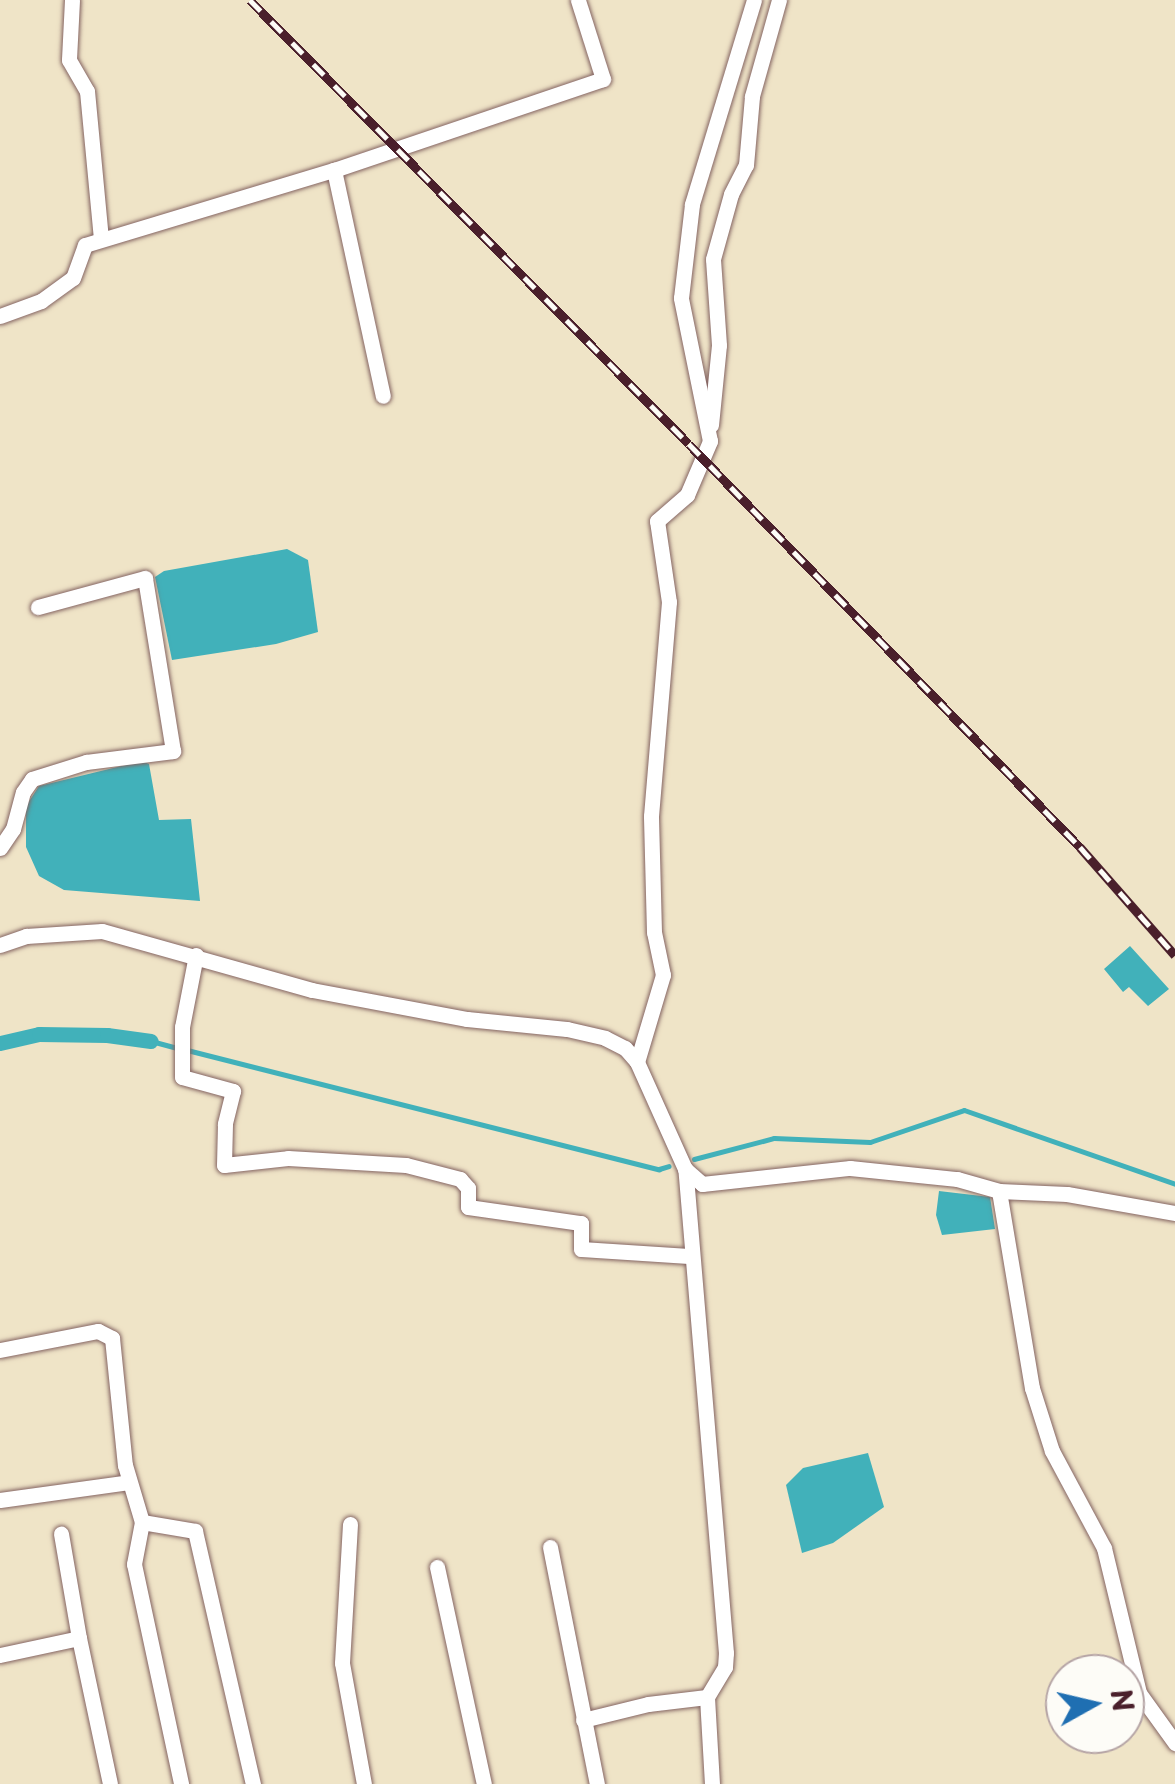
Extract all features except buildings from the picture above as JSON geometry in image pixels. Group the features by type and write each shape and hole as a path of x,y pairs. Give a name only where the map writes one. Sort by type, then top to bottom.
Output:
{"street":[{"path":"72,0 68,60 86,91 101,239"},
{"path":"0,316 41,301 73,278 86,245 101,239 203,213 603,79 578,0"},
{"path":"710,441 681,298 692,204 754,0"},
{"path":"638,1062 664,976 654,932 651,816 669,602 658,520 686,495 710,441 719,345 713,259 730,194 746,165 752,96 779,0"},
{"path":"334,170 383,396"},
{"path":"0,848 13,829 23,792 32,779 86,762 173,751 145,578 38,607"},
{"path":"0,943 53,932 102,931 312,990 467,1019 567,1029 605,1038 625,1048 638,1062 685,1169 689,1256 726,1653 725,1667 707,1697 712,1784"},
{"path":"196,955 182,1027 182,1076 233,1091 225,1124 224,1165 288,1158 406,1166 460,1180 468,1188 468,1207 581,1223 581,1249 689,1256"},
{"path":"685,1169 702,1184 850,1168 957,1179 999,1190 1067,1194 1175,1212"},
{"path":"999,1190 1032,1388 1052,1450 1104,1548 1140,1692 1175,1743"},
{"path":"0,1350 106,1332 116,1354 129,1482 142,1522 134,1564 180,1784"},
{"path":"0,1500 129,1482"},
{"path":"142,1522 195,1529 253,1784"},
{"path":"350,1524 342,1663 364,1784"},
{"path":"61,1534 110,1784"},
{"path":"550,1547 597,1784"},
{"path":"437,1567 484,1784"},
{"path":"0,1655 79,1638"},
{"path":"583,1720 648,1704 707,1697"}],"water":[{"path":"287,549 308,560 318,632 276,644 172,660 155,577 164,571"},
{"path":"142,761 149,764 159,820 191,819 200,901 64,890 39,876 26,847 26,806 39,786"},
{"path":"1130,946 1169,989 1148,1006 1129,987 1123,992 1104,969"},
{"path":"939,1191 990,1197 995,1229 942,1235 936,1215"},
{"path":"868,1453 884,1507 833,1543 802,1553 786,1485 803,1468"}],"waterway":[{"path":"0,1043 39,1034 107,1035 151,1041"},
{"path":"151,1041 177,1048"},
{"path":"187,1050 659,1169 669,1166"},
{"path":"694,1159 774,1138 870,1142 964,1110 1175,1184"}],"railway":[{"path":"250,0 1080,847 1175,955"}]}
